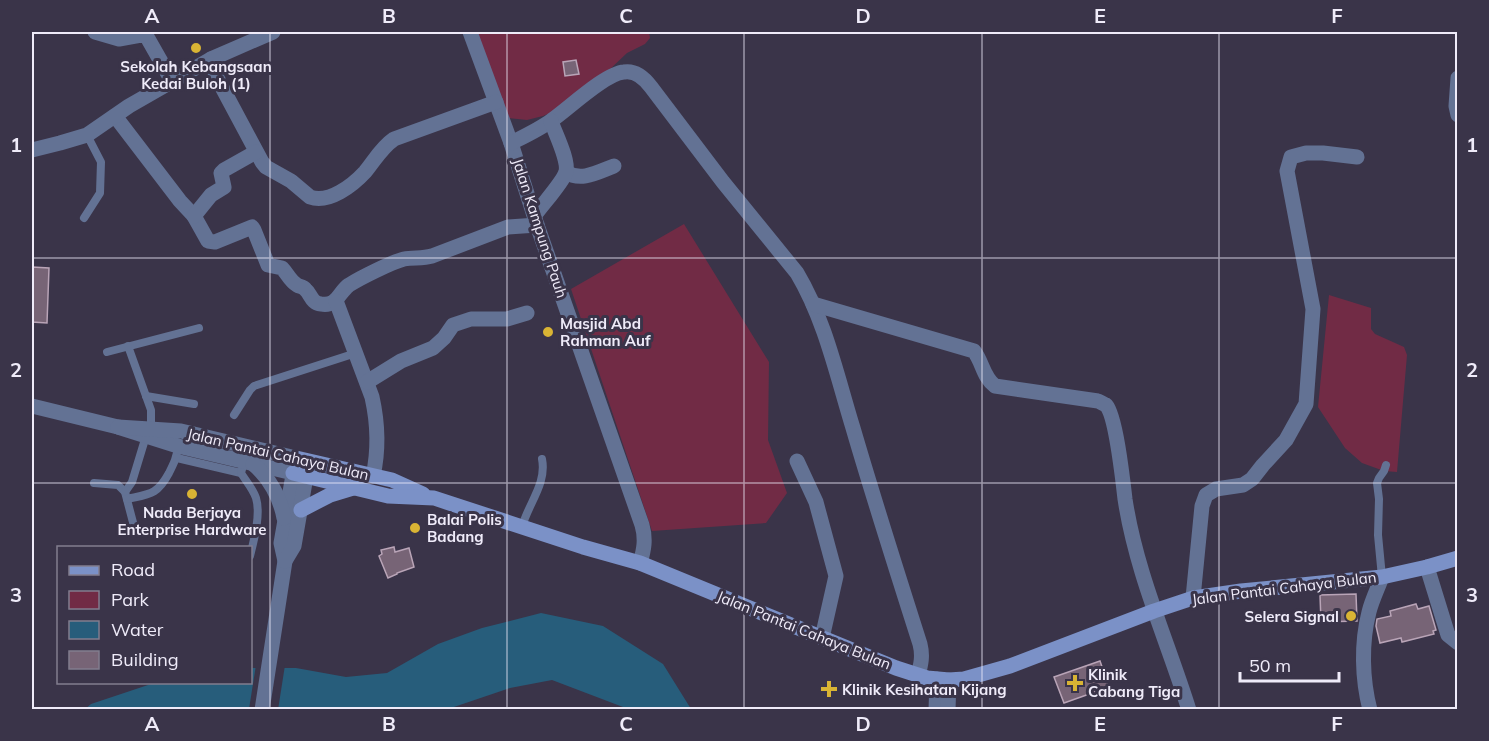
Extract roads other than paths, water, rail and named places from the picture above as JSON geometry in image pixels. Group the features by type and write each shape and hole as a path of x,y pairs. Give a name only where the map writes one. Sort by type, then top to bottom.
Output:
{"main road":[{"name":"Jalan Pantai Cahaya Bulan","path":"301,467 392,480 428,498 640,563 918,676 943,679 964,679 1010,666 1193,598 1382,577 1458,558"},
{"name":"Jalan Pantai Cahaya Bulan","path":"301,467 362,490 388,496 428,498"},
{"path":"301,510 341,491 352,488 362,490"}],"street":[{"path":"95,32 118,39 145,35 172,81"},
{"path":"32,150 87,135 129,106 211,59 273,32"},
{"name":"Jalan Kampung Pauh","path":"470,32 511,143 644,531 645,545 640,563"},
{"path":"211,59 216,76 266,167 291,181 310,197 320,199 327,198 358,178 380,150 394,139 496,102"},
{"path":"511,143 551,121 613,74 626,71 635,73 645,79 723,182 797,273 822,328 920,644 922,654 918,676"},
{"path":"1458,78 1456,106 1458,115"},
{"path":"115,116 194,216 209,242 215,242 252,227 268,265 282,268 290,279 296,285 303,287 316,303 327,305 336,301 349,285 392,264 405,259 432,256 508,227 536,220 566,172 566,163 551,121"},
{"path":"194,216 211,195 224,187 221,173 256,152"},
{"path":"1193,598 1202,506 1206,495 1216,489 1243,485 1252,479 1286,440 1306,404 1313,309 1287,171 1291,157 1306,153 1356,157"},
{"path":"566,172 580,177 614,166"},
{"path":"336,301 367,382 375,413 376,459 372,476"},
{"path":"813,304 974,351 988,381 995,386 1098,401 1106,405 1116,433 1126,504 1136,550 1154,611 1190,710"},
{"path":"367,382 401,361 433,348 453,325 471,319 507,319 527,313"},
{"name":"Jalan Pantai Cahaya Bulan","path":"32,406 148,433 182,431 301,467"},
{"name":"Jalan Pantai Cahaya Bulan","path":"148,433 177,452 246,466 301,467"},
{"path":"797,461 816,502 836,576 822,638"},
{"path":"246,466 261,471 274,490 285,524"},
{"path":"285,561 294,546 301,510 301,467"},
{"path":"262,710 285,561 281,543 301,467"},
{"path":"1427,567 1448,634 1458,643"},
{"path":"1370,710 1365,683 1364,645 1370,609 1382,577"},
{"path":"936,710 943,679"},
{"path":"943,679 948,710"}],"lane":[{"path":"84,218 100,193 101,162 87,135"},
{"path":"107,352 199,328"},
{"path":"126,495 148,433 151,410 128,346"},
{"path":"234,416 240,403 254,386 356,353"},
{"path":"146,396 194,404"},
{"path":"126,495 151,493 156,490 165,481 177,452"},
{"path":"522,527 524,516 541,484 542,459"},
{"path":"1382,577 1377,483 1386,465"},
{"path":"246,466 257,502 255,537 252,548"},
{"path":"94,483 118,485 126,495 135,530"}],"water":[{"path":"541,613 603,626 663,664 691,709 625,709 552,680 510,688 448,709 84,710 91,704 151,684 252,684 252,668 296,668 346,677 387,673 438,644 482,628"}],"place":[{"name":"Sekolah Kebangsaan Kedai Buloh (1)","path":"196,48"},
{"name":"Masjid Abd Rahman Auf","path":"548,332"},
{"name":"Nada Berjaya Enterprise Hardware","path":"192,494"},
{"name":"Balai Polis Badang","path":"415,528"},
{"name":"Selera Signal","path":"1351,616"},
{"name":"Klinik Cabang Tiga","path":"1075,683"},
{"name":"Klinik Kesihatan Kijang","path":"829,689"}]}
